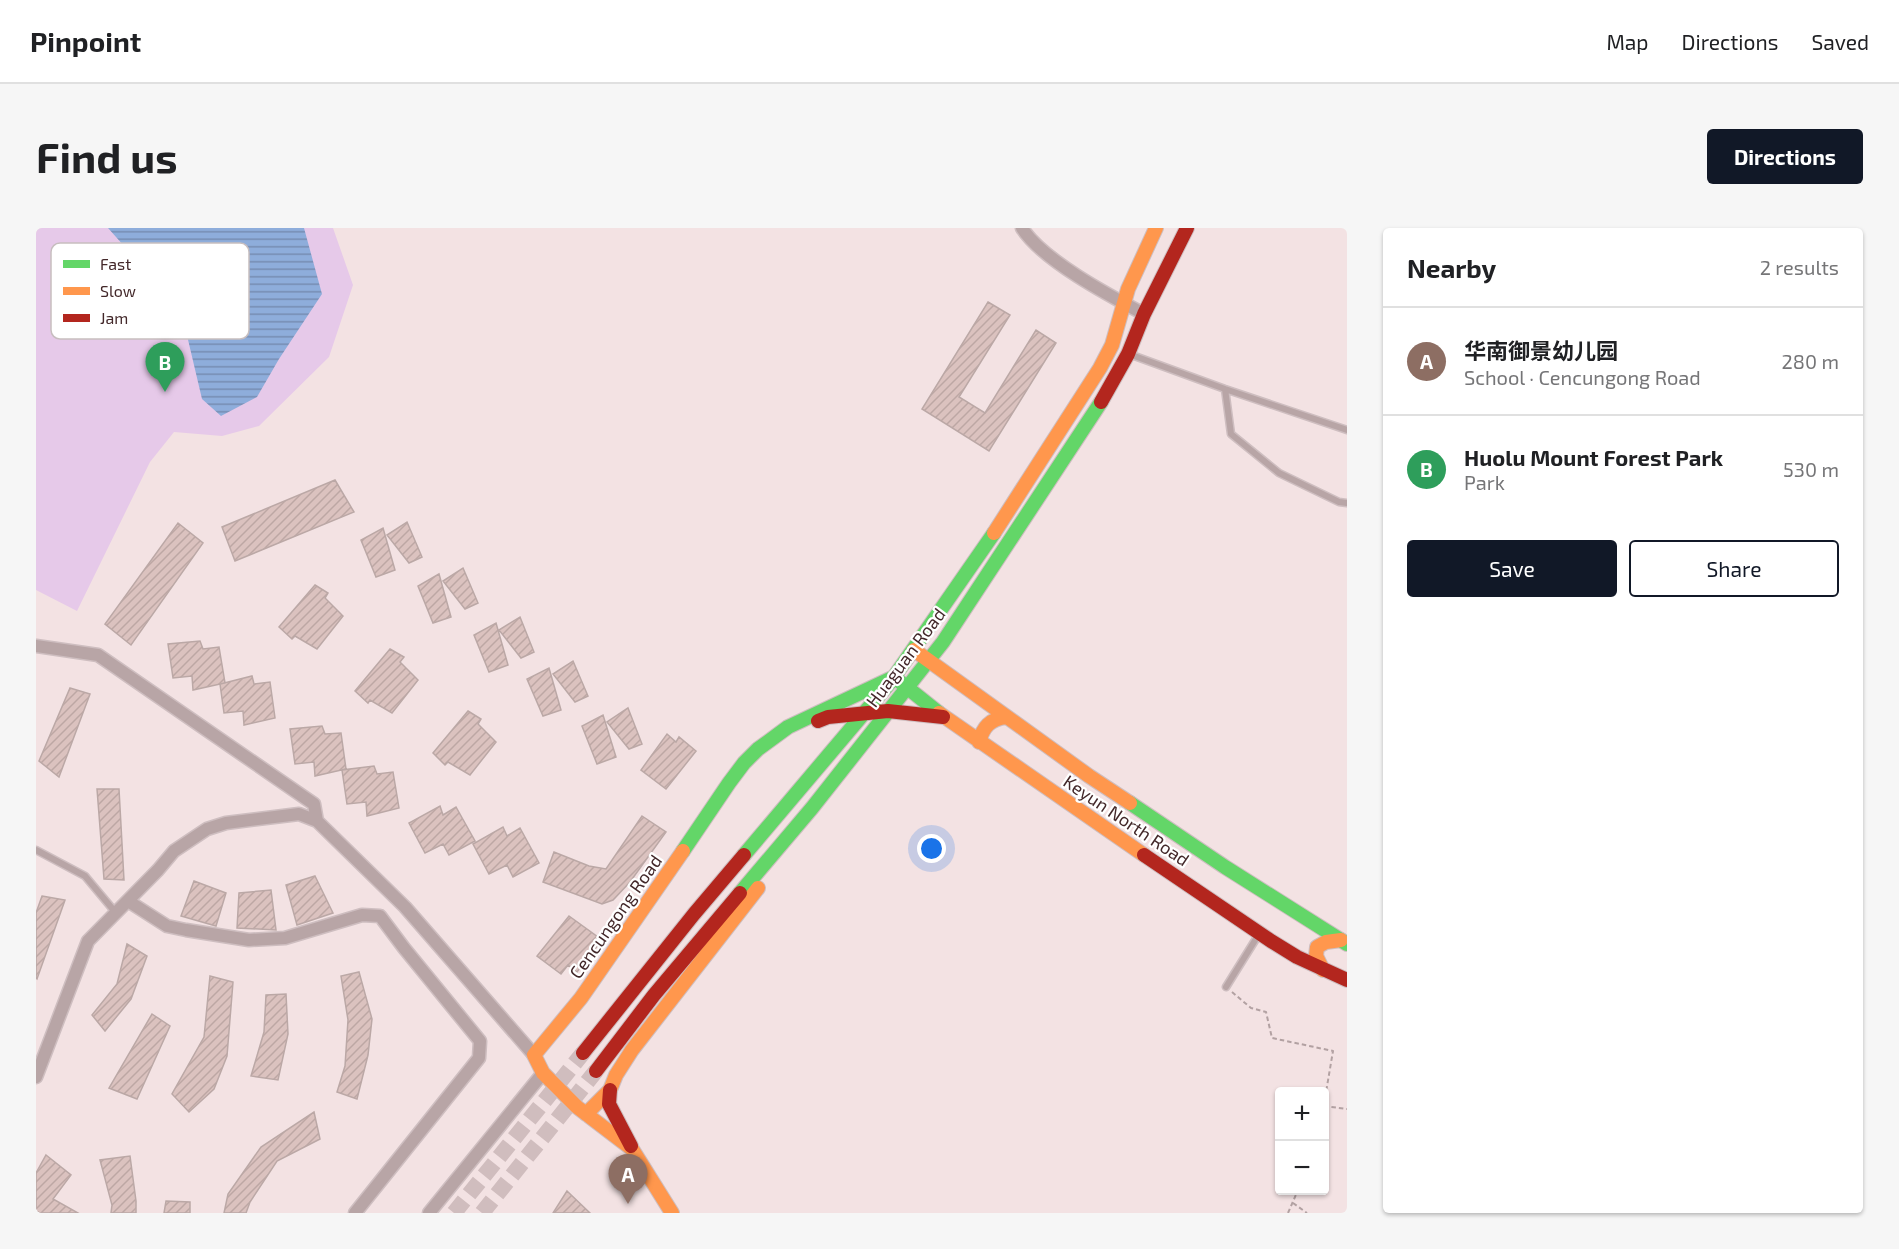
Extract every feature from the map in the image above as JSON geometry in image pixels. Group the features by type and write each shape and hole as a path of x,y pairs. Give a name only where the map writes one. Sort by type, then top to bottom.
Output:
{"street":[{"path":"1022,228 1038,248 1080,277 1144,314"},
{"name":"Huaguan Road","path":"584,1053 694,914 894,677 914,650 1079,402 1112,345 1136,270 1156,228"},
{"name":"Huaguan Road","path":"596,1071 654,995 821,796 944,642 1101,402 1128,354 1144,314 1187,228"},
{"path":"36,646 98,655 314,804 317,821"},
{"name":"Keyun North Road","path":"914,650 1081,770 1216,861 1344,942"},
{"name":"Keyun North Road","path":"894,677 979,742 1259,933 1291,954 1347,980"},
{"name":"Cencungong Road","path":"534,1055 581,998 744,763 758,749 789,727 894,677"},
{"path":"744,763 786,734 828,717 888,711 944,717"},
{"path":"979,742 986,725 991,720 1006,717"},
{"path":"672,1213 632,1149 609,1104 610,1090 616,1075 632,1050 754,894 801,829 821,796"},
{"path":"36,1077 88,941 174,851 207,829 226,823 299,814 317,821 405,907 534,1055 543,1073 586,1114 632,1149"},
{"path":"128,901 167,926 249,940 285,938 362,915 380,916 480,1041 479,1058 355,1213"},
{"path":"1323,970 1315,959 1317,946 1323,942 1344,942"},
{"path":"429,1213 543,1073"},
{"path":"586,1114 610,1090"}],"lane":[{"path":"1128,354 1347,430"},
{"path":"1225,389 1231,434 1279,473 1347,503"},
{"path":"36,850 85,876 117,913"},
{"path":"1226,987 1259,933"}],"path":[{"path":"1226,987 1251,1008 1266,1012 1272,1038 1333,1051 1327,1087"},
{"path":"1329,1106 1347,1109"},
{"path":"1288,1213 1296,1195"},
{"path":"1293,1203 1307,1213"}],"shaded area":[{"path":"36,228 333,228 353,285 329,357 259,426 222,436 174,432 150,462 77,611 36,590"}],"water":[{"path":"108,228 304,228 322,294 257,397 221,416 202,399 188,339 249,339 249,243 121,243"}],"building":[{"path":"988,302 1010,315 959,397 985,413 1036,330 1056,343 989,451 922,409"},
{"path":"335,480 354,512 235,561 222,527"},
{"path":"407,522 422,557 409,563 387,535"},
{"path":"178,523 203,543 131,645 105,624"},
{"path":"383,528 395,570 376,577 361,540"},
{"path":"463,568 478,603 465,609 443,581"},
{"path":"439,574 451,617 433,623 418,586"},
{"path":"315,585 328,593 325,598 343,616 317,649 295,636 292,639 279,627"},
{"path":"520,617 534,652 521,658 499,630"},
{"path":"496,623 508,665 489,672 474,635"},
{"path":"200,641 203,649 219,647 225,683 193,690 192,676 173,678 168,644"},
{"path":"390,649 404,657 400,662 418,680 392,713 370,700 368,703 355,691"},
{"path":"573,661 588,696 575,702 553,674"},
{"path":"549,668 561,710 543,716 527,679"},
{"path":"252,676 254,684 270,682 275,718 244,725 243,711 224,713 220,684"},
{"path":"70,688 90,694 59,777 39,761"},
{"path":"628,708 642,744 629,749 607,722"},
{"path":"468,711 481,719 478,724 496,742 470,775 448,762 445,765 433,753"},
{"path":"603,715 616,757 597,764 582,726"},
{"path":"322,726 325,734 341,733 346,769 315,776 314,762 295,764 290,729"},
{"path":"667,734 676,742 679,737 696,751 666,789 641,770"},
{"path":"374,766 377,774 393,772 399,808 367,816 366,802 347,804 342,770"},
{"path":"97,789 119,789 124,880 104,879"},
{"path":"440,806 443,815 456,807 475,841 449,855 443,844 425,853 409,823"},
{"path":"642,816 666,832 630,882 613,900 602,904 543,882 554,852 589,866 606,869"},
{"path":"503,827 507,836 520,828 539,863 513,877 507,865 489,874 473,844"},
{"path":"315,876 333,913 297,925 286,885"},
{"path":"194,881 226,893 216,926 181,916"},
{"path":"271,890 276,930 237,928 239,893"},
{"path":"42,896 65,900 37,979 36,913"},
{"path":"569,916 602,940 577,972 568,965 561,974 537,956"},
{"path":"127,944 147,956 131,999 105,1031 92,1015 117,984"},
{"path":"359,972 372,1019 368,1055 357,1099 337,1092 345,1066 348,1020 341,976"},
{"path":"210,976 233,982 227,1056 214,1089 189,1112 172,1094 204,1037"},
{"path":"286,994 288,1034 278,1080 251,1076 264,1032 266,995"},
{"path":"152,1014 170,1026 137,1099 109,1088"},
{"path":"314,1112 320,1139 277,1161 250,1202 246,1213 224,1213 228,1194 261,1147"},
{"path":"46,1155 71,1175 53,1199 78,1213 40,1213 36,1211 36,1173"},
{"path":"130,1156 136,1213 111,1213 112,1205 100,1160"},
{"path":"567,1191 590,1213 553,1213"},
{"path":"166,1201 190,1202 190,1213 164,1213"}],"tunnel":[{"path":"454,1213 583,1053"},
{"path":"482,1213 596,1071"}],"traffic: fast":[{"path":"928,661 943,642 1101,402"},
{"path":"939,713 894,677 994,533"},
{"path":"740,893 812,808 928,661"},
{"path":"683,851 729,783 758,749 788,727 894,677"},
{"path":"744,855 892,680"},
{"path":"1130,803 1225,867 1347,944"}],"traffic: slow":[{"path":"994,533 1100,368 1112,345 1128,289 1156,228"},
{"path":"914,650 1130,803"},
{"path":"939,713 1144,855"},
{"path":"979,742 988,725 1006,717"},
{"path":"672,1213 632,1149 577,1107 543,1073 534,1055 581,998 683,851"},
{"path":"586,1114 610,1090 616,1075 632,1050 758,888"},
{"path":"1323,970 1316,956 1317,947 1326,942 1341,940"}],"traffic: jam":[{"path":"1101,402 1128,354 1144,314 1187,228"},
{"path":"818,721 828,717 888,711 943,717"},
{"path":"583,1053 744,855"},
{"path":"1144,855 1271,941 1297,957 1347,980"},
{"path":"596,1071 654,995 740,893"},
{"path":"610,1090 609,1104 631,1146"}],"place":[{"name":"Huolu Mount Forest Park","path":"165,392"},
{"name":"华南御景幼儿园","path":"628,1204"}]}
